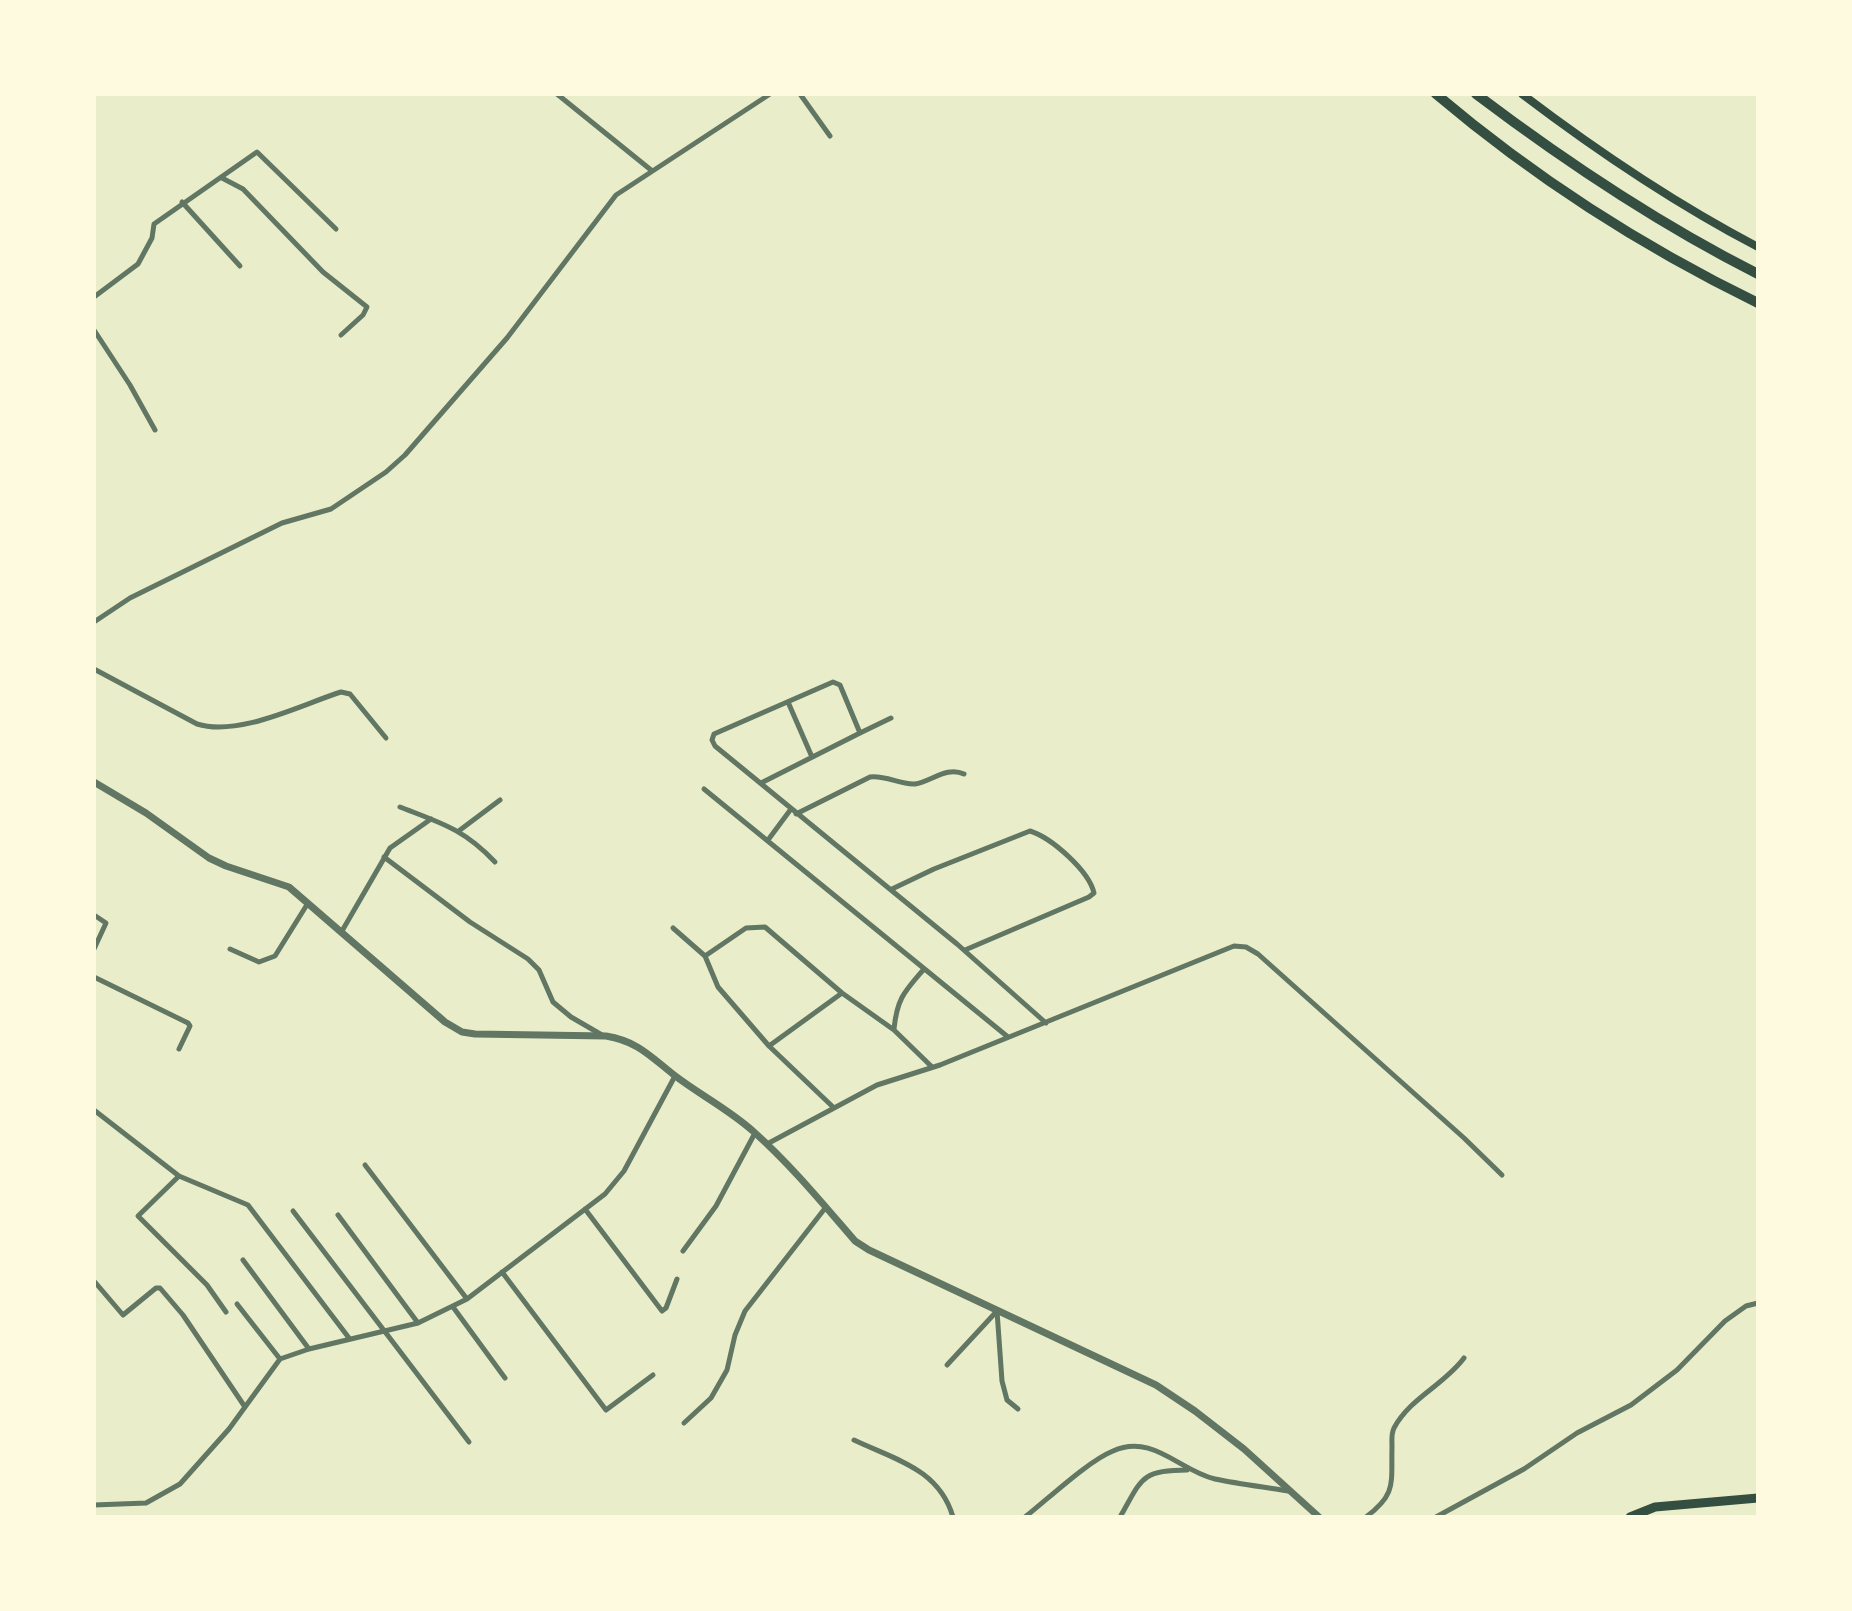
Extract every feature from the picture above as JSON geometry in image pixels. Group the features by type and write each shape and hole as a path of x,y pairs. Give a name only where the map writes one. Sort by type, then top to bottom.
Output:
{"highway":[{"path":"1436,94 1562,191 1758,303"},
{"path":"1476,94 1618,196 1701,246 1758,274"},
{"path":"1630,1517 1655,1507 1758,1498"}],"main road":[{"path":"1522,94 1590,146 1695,214 1758,247"}],"street":[{"path":"557,94 651,170"},
{"path":"94,622 130,598 282,523 331,509 386,472 405,455 507,338 616,195 770,94"},
{"path":"800,94 830,136"},
{"path":"94,297 138,264 152,238 154,224 257,152 336,229"},
{"path":"221,178 243,189 323,272 367,307 363,315 341,335"},
{"path":"182,202 240,266"},
{"path":"94,330 155,430"},
{"path":"94,669 211,729 232,727 341,692 350,694 386,738"},
{"path":"860,733 837,682 714,734 712,740 715,746 793,811 892,889 1046,1023"},
{"path":"788,702 812,757"},
{"path":"761,783 891,718"},
{"path":"768,840 793,811 870,777 911,784 930,780 948,771 957,770 964,774"},
{"path":"94,782 146,813 209,858 289,887 419,1001 462,1032 603,1036 623,1039 651,1054 675,1076 721,1105 755,1133 855,1241 1156,1385 1195,1411 1319,1517"},
{"path":"704,789 1009,1037"},
{"path":"460,830 500,800"},
{"path":"400,807 460,830 495,862"},
{"path":"342,931 390,848 431,819"},
{"path":"892,889 1030,831 1081,868 1093,887 1094,893 1089,897 965,951"},
{"path":"384,857 470,922 528,959 539,970 553,1002 603,1036"},
{"path":"230,949 259,962 275,956 309,902"},
{"path":"94,915 106,923 94,949"},
{"path":"705,956 746,928 765,927 842,993 894,1030 931,1066"},
{"path":"673,928 705,956 718,987 769,1046 833,1107"},
{"path":"766,1145 877,1085 1046,1023 1234,946 1246,947 1258,954 1502,1175"},
{"path":"894,1030 897,1003 924,969"},
{"path":"94,977 188,1023 190,1026 179,1049"},
{"path":"769,1046 842,993"},
{"path":"94,1505 146,1503 180,1484 245,1407 280,1359 349,1338 418,1323 467,1299 605,1194 624,1171 675,1076"},
{"path":"94,1110 179,1176 248,1205 349,1338"},
{"path":"683,1251 716,1206 755,1133"},
{"path":"365,1165 467,1299"},
{"path":"179,1176 138,1216 207,1285 226,1312"},
{"path":"684,1423 711,1398 727,1370 735,1335 745,1311 826,1207"},
{"path":"585,1209 662,1311 668,1304 677,1279"},
{"path":"293,1211 469,1442"},
{"path":"338,1215 418,1323"},
{"path":"243,1260 309,1349"},
{"path":"502,1272 606,1410 653,1375"},
{"path":"94,1281 123,1315 160,1288 183,1315 245,1407"},
{"path":"1436,1517 1524,1469 1577,1433 1631,1405 1677,1370 1725,1321 1746,1306 1758,1303"},
{"path":"237,1304 280,1359"},
{"path":"453,1307 505,1378"},
{"path":"947,1365 997,1311"},
{"path":"997,1311 1002,1381 1007,1400 1018,1409"},
{"path":"1366,1517 1383,1504 1390,1492 1392,1432 1407,1409 1451,1375 1464,1358"},
{"path":"854,1440 921,1471 946,1495 953,1517"},
{"path":"1025,1517 1114,1450 1143,1446 1159,1451 1187,1470 1213,1479 1292,1492"},
{"path":"1120,1517 1141,1481 1154,1472 1187,1470"}]}
